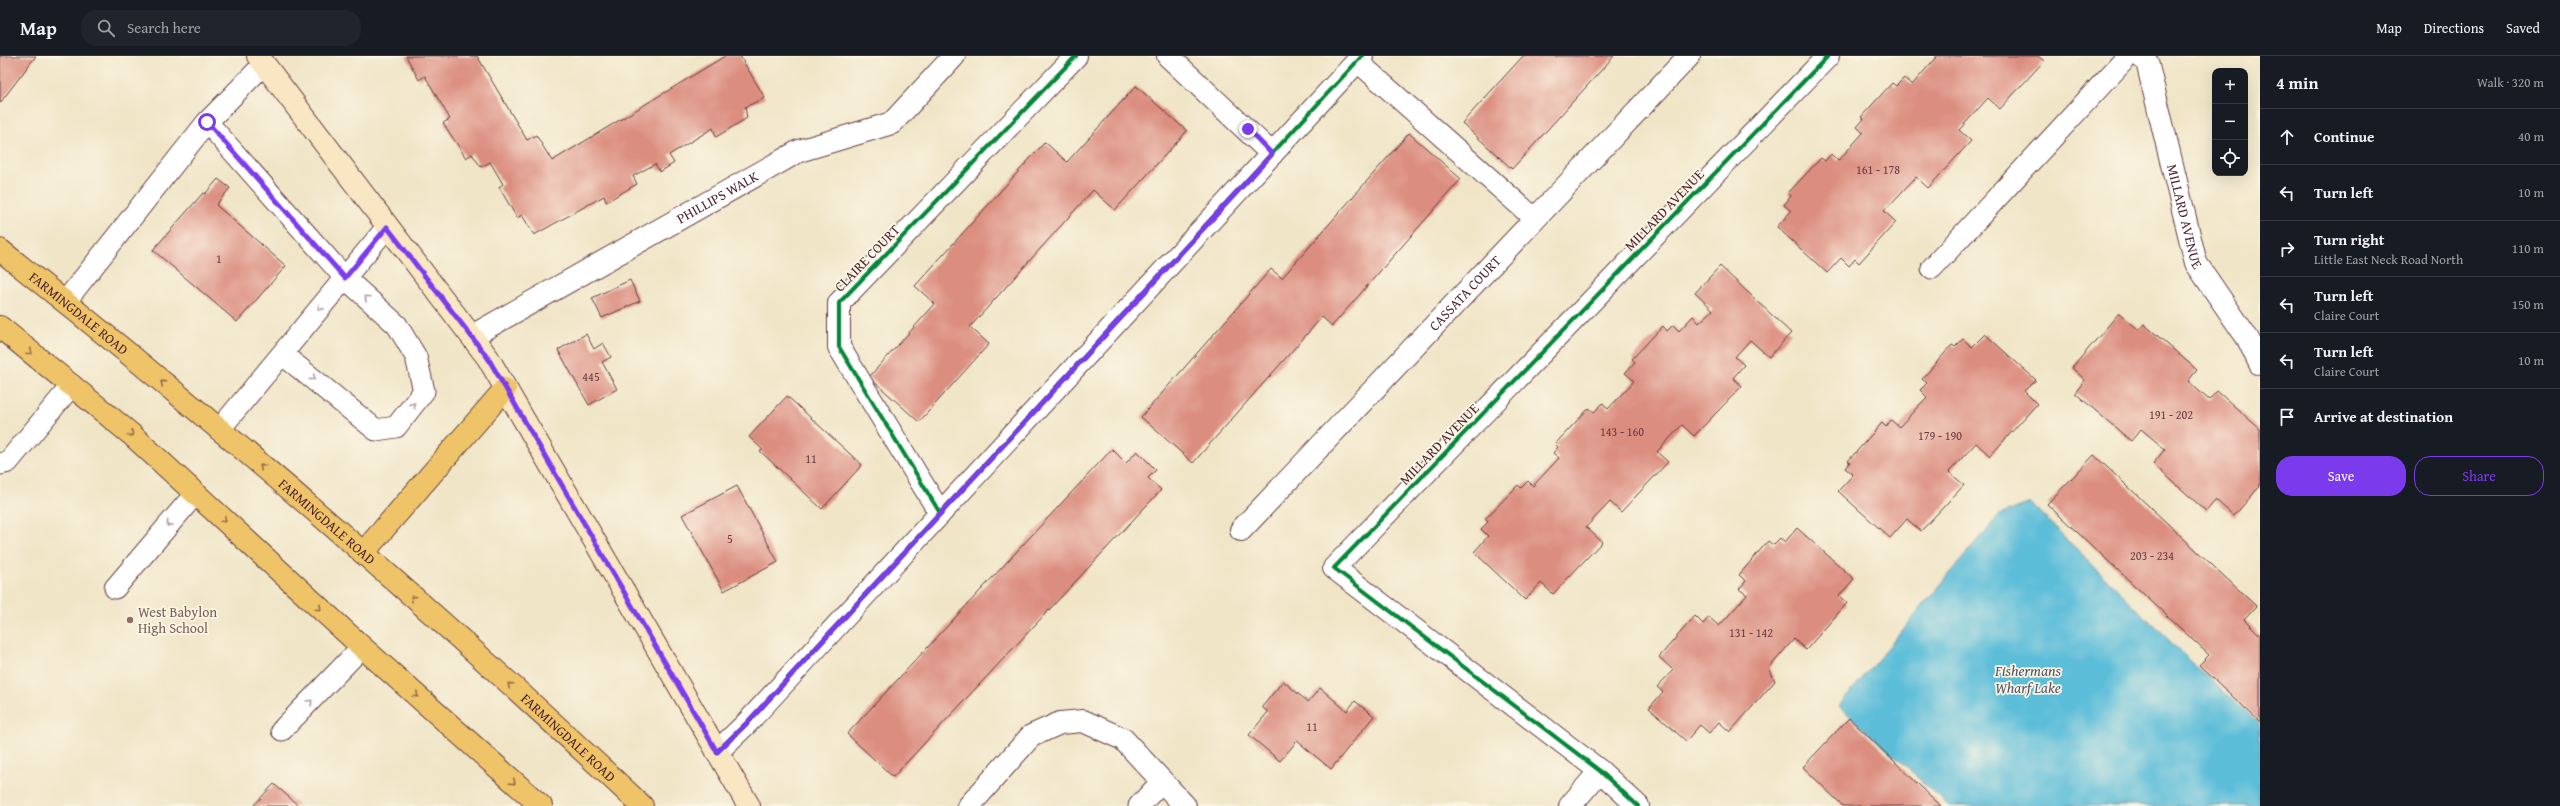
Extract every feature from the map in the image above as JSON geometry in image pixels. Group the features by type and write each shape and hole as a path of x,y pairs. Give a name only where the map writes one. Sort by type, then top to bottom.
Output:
{"main road":[{"path":"261,60 488,358 749,806"},
{"name":"FARMINGDALE ROAD","path":"0,250 219,430 363,553 642,806"},
{"path":"0,327 72,384 132,435 362,647 541,806"},
{"path":"363,553 505,389"}],"street":[{"name":"PHILLIPS WALK","path":"472,336 799,151 892,123 954,56"},
{"name":"CLAIRE COURT","path":"940,513 839,347 839,304 1076,56"},
{"path":"1168,56 1272,154"},
{"name":"CASSATA COURT","path":"1241,530 1689,56"},
{"name":"MILLARD AVENUE","path":"1638,806 1600,771 1334,568 1828,56"},
{"name":"MILLARD AVENUE","path":"2140,56 2147,62 2196,263 2248,339 2260,364"},
{"path":"717,752 747,723 1360,59"},
{"path":"969,806 1031,736 1060,723 1083,721 1123,739 1185,806"},
{"path":"1570,806 1600,771"}],"lane":[{"path":"1932,268 2128,56"},
{"path":"1360,59 1535,219"},
{"path":"65,302 207,122 261,60"},
{"path":"207,122 345,278 397,325 416,357 424,391 396,427 376,430 282,354"},
{"path":"219,430 387,227"},
{"path":"0,464 8,462 72,384"},
{"path":"115,588 195,494"},
{"path":"282,730 362,647"},
{"path":"1139,806 1162,781"}],"water":[{"name":"Fishermans Wharf Lake","path":"2030,503 2185,656 2260,725 2260,806 1949,806 1839,706 1999,515"}],"building":[{"path":"0,56 36,56 0,103"},
{"path":"406,56 477,56 527,140 536,135 552,161 725,56 740,56 765,98 745,107 747,118 716,137 713,128 669,155 674,163 660,172 655,164 633,176 637,184 606,202 604,196 534,235 522,215 517,218 499,187 503,184 490,162 481,167 472,154 466,158 443,123 450,119 425,76 419,80"},
{"path":"1523,56 1614,56 1512,169 1462,123"},
{"path":"1937,56 2038,56 2044,61 2000,109 1988,98 1959,130 1971,141 1928,188 1916,177 1884,211 1896,222 1859,263 1855,259 1849,266 1841,258 1827,273 1777,227 1791,211 1784,205 1791,196 1788,193 1821,158 1825,161 1831,154 1838,161 1863,133 1857,127 1864,119 1861,117 1892,83 1896,86 1904,78 1912,85"},
{"path":"1136,86 1187,131 1115,210 1093,190 970,327 989,344 919,422 869,377 935,304 915,286 1045,142 1067,162"},
{"path":"1409,133 1461,179 1332,326 1322,317 1193,463 1141,417 1271,269 1282,278"},
{"path":"218,179 230,188 216,205 286,266 237,322 153,250 203,193 205,194"},
{"path":"1720,266 1791,333 1769,357 1750,340 1735,357 1744,365 1733,378 1742,386 1694,436 1682,425 1657,452 1668,462 1621,512 1610,502 1586,527 1602,542 1553,594 1541,583 1525,600 1474,552 1488,536 1481,529 1488,522 1485,519 1518,485 1521,488 1528,481 1533,486 1559,458 1553,453 1558,447 1555,444 1589,408 1594,412 1603,403 1608,409 1634,381 1625,373 1635,362 1632,359 1663,326 1667,331 1673,325 1679,331 1693,316 1699,323 1713,310 1695,293"},
{"path":"630,280 640,301 602,318 592,298"},
{"path":"2119,313 2139,330 2144,324 2197,370 2188,381 2209,400 2217,391 2260,429 2260,486 2234,516 2216,500 2206,511 2153,464 2165,449 2141,429 2131,441 2075,393 2085,380 2072,368"},
{"path":"586,334 594,349 603,343 611,357 602,362 617,389 589,405 558,350"},
{"path":"1985,334 2036,380 2024,391 2037,404 1990,456 1976,443 1949,472 1964,485 1921,531 1907,519 1890,538 1838,491 1853,475 1845,468 1850,462 1848,461 1882,423 1886,427 1891,420 1899,427 1927,397 1920,390 1927,383 1922,379 1952,345 1955,347 1963,339 1972,347"},
{"path":"787,396 862,465 822,509 760,451 763,450 749,437"},
{"path":"1112,449 1126,463 1137,451 1156,470 1148,478 1161,490 893,777 847,734"},
{"path":"2094,455 2256,606 2244,619 2260,635 2260,722 2199,665 2209,655 2047,504"},
{"path":"737,486 778,562 724,591 682,515"},
{"path":"1797,528 1854,579 1839,596 1847,603 1806,650 1794,639 1769,668 1775,681 1730,732 1719,722 1709,733 1700,725 1686,741 1649,708 1663,692 1657,687 1673,670 1659,657 1695,616 1703,624 1709,617 1719,626 1747,595 1739,589 1746,581 1739,575 1768,541 1773,545 1780,538 1785,542"},
{"path":"1283,681 1308,702 1320,688 1347,711 1355,701 1374,716 1331,769 1297,741 1280,761 1249,735 1268,712 1262,707"},
{"path":"1849,718 1941,806 1843,806 1803,767"},
{"path":"274,784 299,806 253,806"}],"cycle path":[{"path":"940,513 839,347 839,303 1076,56"},
{"path":"717,752 747,723 1362,56"},
{"path":"1638,806 1600,771 1334,568 1828,56"}],"place":[{"name":"West Babylon High School","path":"130,620"}],"route":[{"path":"207,122 345,278 387,227 488,358 717,752 747,723 1272,154 1248,129"}]}
